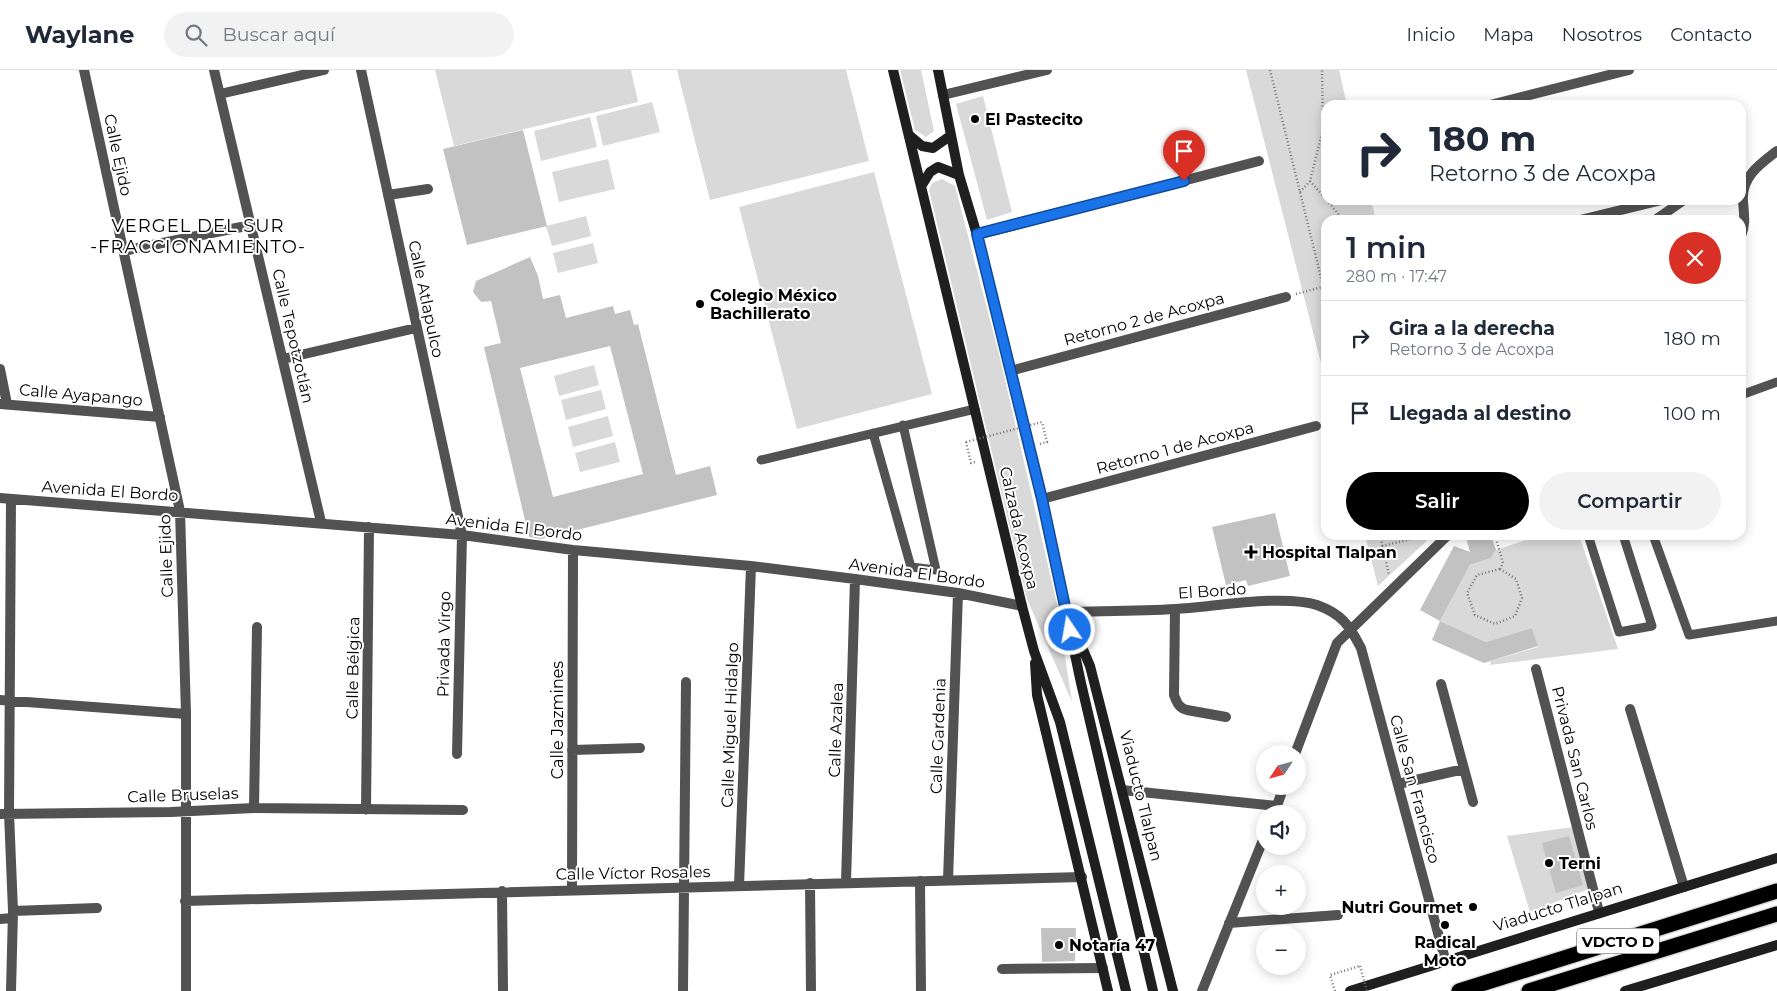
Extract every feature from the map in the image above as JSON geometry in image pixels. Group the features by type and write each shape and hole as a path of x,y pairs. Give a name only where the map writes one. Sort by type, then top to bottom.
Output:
{"highway":[{"name":"VDCTO D","path":"1459,991 1777,891"},
{"name":"VDCTO D","path":"1529,991 1777,914"}],"main road":[{"name":"Calzada Acoxpa","path":"893,70 1022,606 1034,651 1060,722 1126,991"},
{"name":"Calzada Acoxpa","path":"938,70 959,175 977,234 1042,499 1153,991"},
{"path":"909,134 922,146 933,148 950,136"},
{"path":"922,185 930,172 938,167 948,169 959,175"},
{"name":"Viaducto Tlalpan","path":"1066,612 1090,666 1172,986"},
{"path":"1034,651 1037,695 1108,991"},
{"name":"Viaducto Tlalpan","path":"1352,991 1599,912 1777,858"},
{"path":"1625,991 1777,945"}],"street":[{"name":"Calle Ejido","path":"84,70 180,511 186,714 186,991"},
{"name":"Calle Tepotzotlán","path":"214,70 321,522"},
{"path":"220,94 324,70"},
{"name":"Calle Atlapulco","path":"361,70 462,535"},
{"path":"943,95 1047,70"},
{"path":"1510,100 1629,70"},
{"path":"1746,179 1756,167 1777,151"},
{"path":"977,234 1259,162"},
{"path":"388,195 428,189"},
{"path":"1600,215 1642,205"},
{"path":"1662,215 1677,205"},
{"path":"123,251 251,225"},
{"name":"Retorno 2 de Acoxpa","path":"1010,370 1286,297"},
{"path":"283,359 416,328"},
{"path":"0,369 4,404"},
{"name":"Calle Ayapango","path":"4,404 160,417"},
{"name":"Retorno 1 de Acoxpa","path":"1042,499 1316,426"},
{"path":"5,499 5,814 13,914 11,991"},
{"name":"Avenida El Bordo","path":"5,499 321,522 462,535 573,550 751,566 855,579 958,593 1022,606"},
{"name":"Calle Bélgica","path":"366,810 369,527"},
{"name":"Privada Virgo","path":"457,754 462,535"},
{"path":"1299,745 1337,644 1443,540"},
{"name":"Calle Jazmines","path":"572,890 573,550"},
{"name":"Calle Miguel Hidalgo","path":"739,886 751,566"},
{"name":"Calle Azalea","path":"846,882 855,579"},
{"name":"Calle Gardenia","path":"948,880 958,593"},
{"name":"El Bordo","path":"1066,612 1175,609 1292,602 1316,605 1341,617 1351,629"},
{"path":"1175,609 1174,695 1177,702 1181,708 1187,710 1226,717"},
{"path":"254,808 257,626"},
{"name":"Calle San Francisco","path":"1351,629 1362,651 1446,960"},
{"name":"Privada San Carlos","path":"1536,669 1599,912"},
{"path":"683,991 686,682"},
{"path":"1441,684 1473,802"},
{"path":"4,701 186,714"},
{"path":"1630,709 1684,887"},
{"path":"572,750 640,748"},
{"path":"1398,784 1464,769"},
{"path":"1122,790 1256,808"},
{"name":"Calle Bruselas","path":"5,814 254,808 463,810"},
{"path":"1202,991 1257,855"},
{"name":"Calle Víctor Rosales","path":"185,901 502,891 1082,877"},
{"path":"920,881 921,991"},
{"path":"810,883 810,991"},
{"path":"502,891 503,991"},
{"path":"0,918 13,914 97,908"},
{"path":"1229,923 1338,915"},
{"path":"1002,969 1103,968"},
{"path":"1172,986 1180,991"}],"lane":[{"path":"1746,393 1777,382"},
{"path":"761,460 975,409"},
{"path":"873,433 910,567 936,570 904,425"},
{"path":"1590,540 1619,632 1652,626 1625,540"},
{"path":"1655,540 1689,635 1777,621"}],"path":[{"path":"1270,70 1321,271"},
{"path":"1322,70 1323,100"},
{"path":"1300,192 1310,181 1321,137"},
{"path":"1310,181 1321,193"},
{"path":"1331,205 1339,215"},
{"path":"1286,297 1321,287"},
{"path":"966,442 1042,422 1047,442 1040,444 1038,438"},
{"path":"1381,540 1392,589"},
{"path":"1382,546 1408,540"},
{"path":"1496,540 1503,563 1500,569 1477,575 1467,593 1475,615 1495,624 1515,616 1522,598 1516,579 1500,569"},
{"path":"1335,991 1330,975 1360,966 1367,991"}],"shaded area":[{"path":"435,70 631,70 638,102 454,146"},
{"path":"677,70 846,70 869,161 710,200"},
{"path":"900,70 921,70 934,131 926,137 915,130"},
{"path":"1246,70 1339,70 1346,100 1321,100 1321,205 1372,205 1375,215 1321,215 1321,363"},
{"path":"983,96 1012,212 987,220 956,104"},
{"path":"652,102 660,132 603,146 596,116"},
{"path":"590,117 597,147 541,161 534,131"},
{"path":"608,159 615,189 559,202 552,172"},
{"path":"874,172 932,394 797,429 739,207"},
{"path":"942,179 955,186 1000,358 1057,604 1072,702 1027,599 929,190 932,183"},
{"path":"586,216 591,236 552,246 546,226"},
{"path":"593,243 598,263 558,273 553,253"},
{"path":"594,365 599,385 559,396 554,376"},
{"path":"601,390 606,409 566,420 561,400"},
{"path":"608,416 613,436 573,447 568,427"},
{"path":"615,442 620,462 580,472 575,453"},
{"path":"1366,540 1428,540 1378,586"},
{"path":"1526,540 1581,540 1618,649 1490,665 1491,661 1538,647 1532,628 1486,642 1440,621 1470,565 1491,558 1496,550"},
{"name":"Terni","path":"1573,827 1589,889 1530,912 1507,836"}],"building":[{"path":"523,130 547,226 467,245 443,149"},
{"path":"530,257 538,276 543,299 560,295 566,318 613,306 615,314 630,310 634,325 638,324 676,475 710,466 717,495 541,539 529,537 484,347 501,343 491,301 481,302 473,292 476,281","holes":["610,346 643,474 553,497 520,368"]},
{"name":"Hospital Tlalpan","path":"1275,513 1290,576 1248,586 1246,580 1226,585 1212,527"},
{"path":"1467,540 1493,540 1496,550 1491,558 1470,565 1440,621 1420,610 1454,546 1470,552"},
{"path":"1440,621 1486,642 1532,628 1538,646 1484,663 1432,640"},
{"path":"1569,836 1583,885 1556,893 1542,843"},
{"name":"Notaría 47","path":"1041,928 1076,928 1075,961 1042,962"}],"place":[{"name":"El Pastecito","path":"975,119"},
{"name":"Colegio México Bachillerato","path":"700,304"},
{"name":"Hospital Tlalpan","path":"1251,552"},
{"name":"Terni","path":"1549,863"},
{"name":"Nutri Gourmet","path":"1473,907"},
{"name":"Radical Moto","path":"1445,925"},
{"name":"Notaría 47","path":"1059,945"}],"district":[{"name":"VERGEL DEL SUR -FRACCIONAMIENTO-","path":"198,236"}],"route":[{"path":"1070,630 1042,499 977,234 1184,181"}]}
